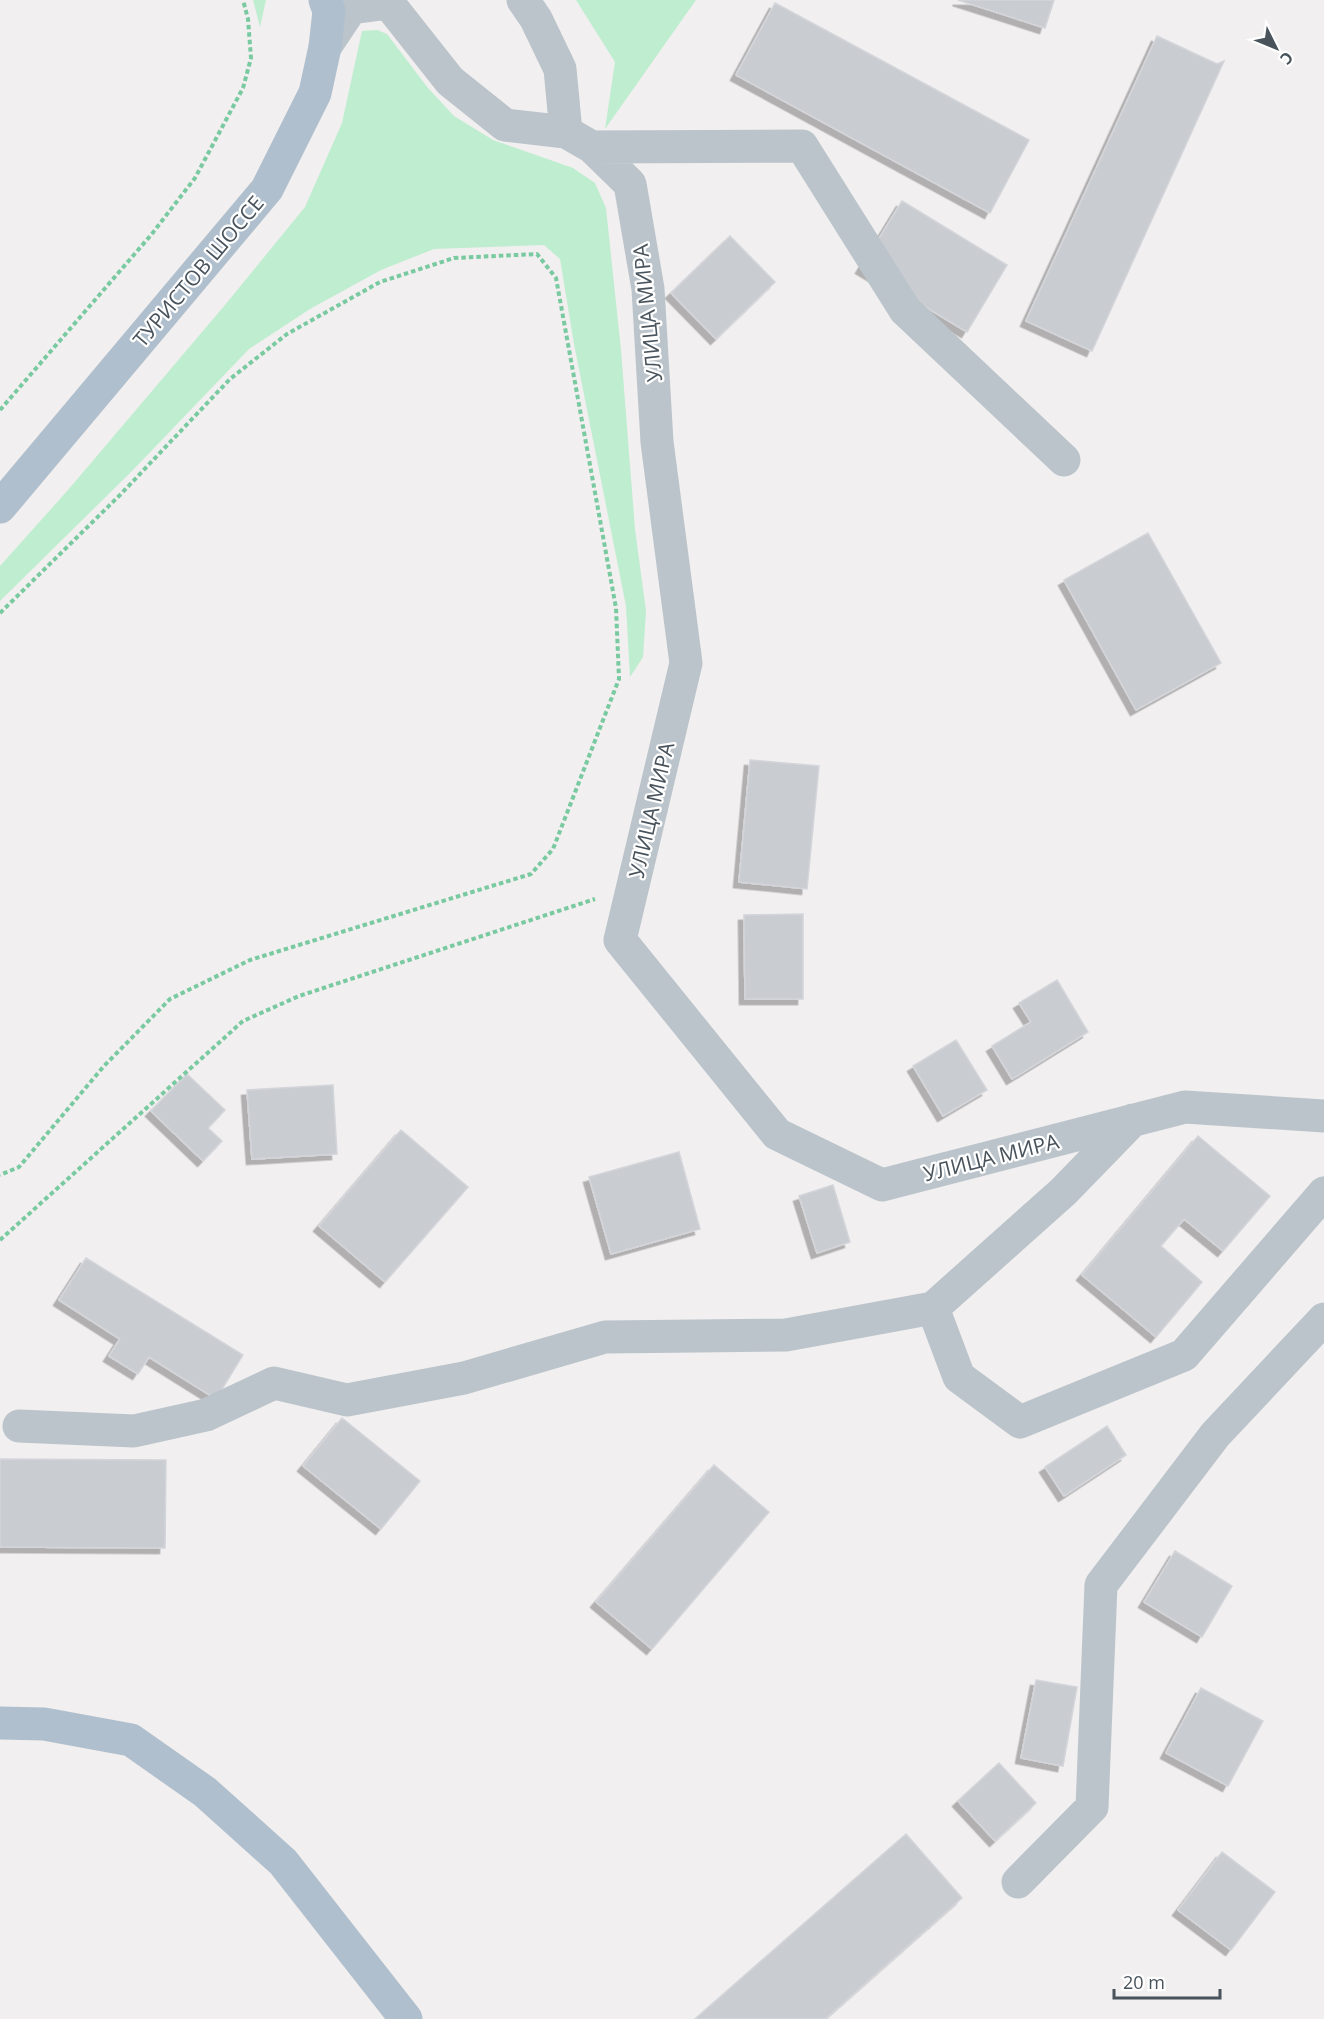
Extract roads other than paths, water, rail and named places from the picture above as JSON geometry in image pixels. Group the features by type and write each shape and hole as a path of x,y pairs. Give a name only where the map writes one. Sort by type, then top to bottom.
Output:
{"main road":[{"name":"ТУРИСТОВ ШОССЕ","path":"0,507 267,189 315,93 325,47 328,10 325,0"},
{"path":"0,1723 44,1724 131,1740 205,1792 283,1862 406,2019"}],"street":[{"path":"523,0 536,19 560,69 579,140"},
{"path":"325,47 351,8 387,1 450,81 505,125 579,140 802,146 905,310 1064,460"},
{"name":"УЛИЦА МИРА","path":"579,140 630,184 648,289 657,442 686,663 620,940 777,1134 882,1185 1185,1107 1324,1116"},
{"path":"19,1426 134,1431 206,1415 274,1383 347,1400 464,1378 605,1336 786,1335 933,1308 1064,1192 1133,1120"},
{"path":"933,1308 959,1377 1020,1422 1184,1355 1324,1193"},
{"path":"1018,1882 1092,1807 1101,1585 1215,1436 1324,1319"}]}
